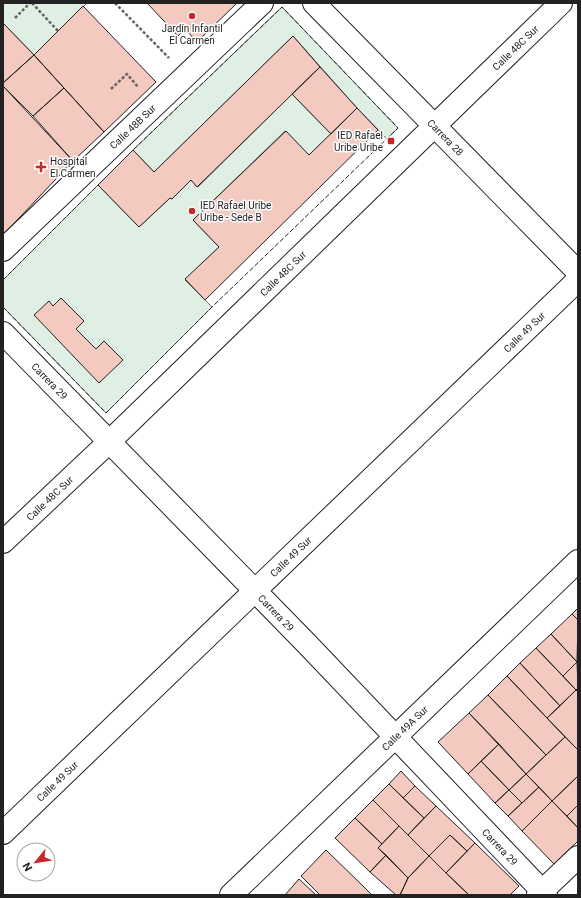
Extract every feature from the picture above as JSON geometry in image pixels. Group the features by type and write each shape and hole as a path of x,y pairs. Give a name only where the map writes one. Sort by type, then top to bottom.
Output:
{"street":[{"name":"Calle 48B Sur","path":"3,250 262,3"},
{"name":"Carrera 28","path":"314,3 578,272"},
{"name":"Calle 48C Sur","path":"3,542 109,442 561,3"},
{"name":"Calle 49 Sur","path":"3,832 578,280"},
{"name":"Carrera 29","path":"3,334 395,736 542,894"},
{"name":"Calle 49A Sur","path":"231,895 578,561"},
{"path":"542,894 578,857"}],"path":[{"path":"15,18 31,3 58,31"},
{"path":"115,3 186,76"},
{"path":"111,89 126,74 138,87 134,92"}],"green space":[{"path":"3,3 87,3 34,55 3,23"},
{"path":"282,7 398,128 387,139 357,108 293,36 154,172 133,150"},
{"path":"292,94 331,134 309,155 285,131 193,220 219,247 185,280 212,307 106,413 3,307 3,280 98,185 139,227 170,198 172,199 191,180 198,187"}],"building":[{"name":"Jardín Infantil El Carmen","path":"147,3 237,3 197,42 185,29 178,36"},
{"path":"83,6 156,82 104,132 34,55"},
{"path":"3,23 34,55 3,83"},
{"path":"293,36 320,67 197,187 191,180 172,199 170,198 139,227 98,185 133,150 154,172"},
{"path":"34,55 64,88 33,116 3,86 3,83"},
{"path":"320,67 357,108 331,134 292,94"},
{"name":"Hospital El Carmen","path":"3,86 73,161 3,235"},
{"path":"64,88 104,132 73,161 33,116"},
{"path":"357,108 378,130 205,300 185,279 219,247 193,220 286,131 309,155"},
{"path":"61,298 84,321 76,329 96,349 104,341 123,360 99,383 34,315 49,301 53,306"},
{"path":"578,608 578,620 572,614"},
{"path":"572,614 578,620 577,662 551,634"},
{"path":"551,634 577,662 563,676 536,648"},
{"path":"536,648 576,690 560,706 520,663"},
{"path":"577,662 578,688 576,690 563,676"},
{"path":"520,663 560,706 547,718 507,676"},
{"path":"507,676 565,737 546,755 488,695"},
{"path":"576,690 578,692 578,750 547,718"},
{"path":"488,695 546,755 526,774 469,713"},
{"path":"469,713 499,744 468,774 438,742"},
{"path":"565,737 578,750 578,776 552,801 526,774"},
{"path":"499,744 526,774 509,790 481,761"},
{"path":"481,761 509,790 495,803 468,774"},
{"path":"401,771 415,786 403,798 389,784"},
{"path":"526,774 539,787 522,803 509,790"},
{"path":"578,776 578,805 567,816 552,801"},
{"path":"389,784 424,818 408,835 373,800"},
{"path":"415,786 436,806 424,818 403,798"},
{"path":"539,787 552,801 522,831 508,816"},
{"path":"509,790 522,803 508,816 495,803"},
{"path":"373,800 399,826 382,844 355,818"},
{"path":"552,801 578,828 578,841 554,864 522,831"},
{"path":"578,805 578,828 567,816"},
{"path":"436,806 475,843 467,851 450,835 429,856 408,835"},
{"path":"355,818 382,844 378,848 386,855 370,872 335,838"},
{"path":"399,826 429,856 408,878 378,848"},
{"path":"450,835 467,851 446,873 429,856"},
{"path":"475,843 519,886 510,895 469,895 446,873"},
{"path":"326,850 372,895 320,895 301,876"},
{"path":"386,855 408,878 400,895 396,895 370,872"},
{"path":"429,856 469,895 400,895 408,878"},
{"path":"299,879 316,895 285,895"}],"fence":[{"path":"3,307 106,413 212,307 398,128 282,7 132,151"},
{"path":"3,280 99,184"}],"place":[{"name":"Jardín Infantil El Carmen","path":"192,16"},
{"name":"IED Rafael Uribe Uribe","path":"391,141"},
{"name":"Hospital El Carmen","path":"41,167"},
{"name":"IED Rafael Uribe Uribe - Sede B","path":"192,211"}]}
